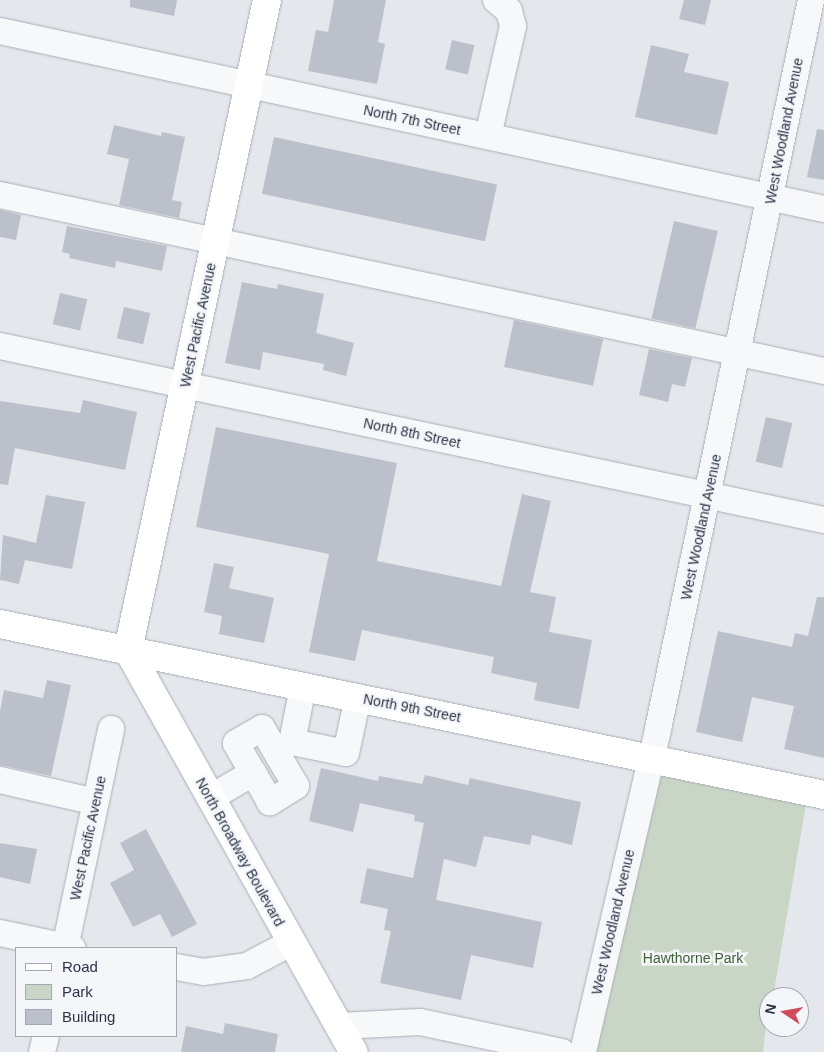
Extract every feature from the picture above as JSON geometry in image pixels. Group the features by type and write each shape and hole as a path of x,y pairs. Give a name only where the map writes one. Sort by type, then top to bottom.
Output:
{"main road":[{"name":"West Pacific Avenue","path":"128,650 267,0"},
{"name":"North 9th Street","path":"0,624 651,757 824,795"},
{"name":"North Broadway Boulevard","path":"128,650 290,943 354,1052"}],"street":[{"path":"488,136 513,26 509,11 496,0"},
{"name":"West Woodland Avenue","path":"583,1052 651,757 708,495 811,0"},
{"name":"North 7th Street","path":"0,31 824,209"},
{"path":"0,195 824,371"},
{"name":"North 8th Street","path":"0,346 824,520"},
{"path":"269,763 303,687"},
{"path":"210,798 269,763 346,753 358,698"},
{"name":"West Pacific Avenue","path":"67,947 111,729"},
{"path":"0,780 96,802"},
{"path":"0,933 63,947"},
{"path":"178,968 203,972 247,966 290,943"},
{"path":"339,1026 420,1022 562,1052"},
{"path":"42,1052 46,1037"}],"green space":[{"name":"Hawthorne Park","path":"651,757 808,792 775,987 759,987 759,1037 765,1037 763,1052 583,1052"}],"building":[{"path":"130,0 177,0 174,16 130,7"},
{"path":"334,0 386,0 378,42 385,44 377,84 308,71 316,30 328,32"},
{"path":"684,0 711,0 705,25 679,19"},
{"path":"452,40 474,45 468,74 445,69"},
{"path":"651,45 689,54 684,72 729,82 717,135 635,117"},
{"path":"114,125 161,136 162,132 185,137 172,200 182,202 179,218 119,205 129,159 107,154"},
{"path":"817,129 824,130 824,180 807,177"},
{"path":"274,137 497,184 485,241 262,194"},
{"path":"0,210 21,215 16,240 0,237"},
{"path":"674,221 718,231 695,329 652,318"},
{"path":"67,226 167,246 162,271 116,261 115,268 69,258 70,254 62,252"},
{"path":"242,282 277,289 278,284 324,294 316,333 354,343 346,376 323,370 324,364 263,352 260,370 225,363"},
{"path":"60,293 87,299 80,330 53,324"},
{"path":"124,307 150,313 143,344 117,338"},
{"path":"514,320 603,339 593,386 504,367"},
{"path":"649,349 692,358 685,387 672,384 668,402 639,395"},
{"path":"83,400 137,412 125,470 15,448 8,485 0,484 0,401 80,413"},
{"path":"766,417 792,423 782,468 756,462"},
{"path":"216,427 397,463 377,561 501,586 522,494 551,501 530,592 556,597 549,632 592,640 579,709 534,700 537,683 491,673 494,657 362,630 355,661 309,652 329,554 196,527"},
{"path":"46,495 85,502 72,569 25,560 19,584 0,580 3,535 36,543"},
{"path":"214,563 234,567 229,588 274,598 264,643 219,634 222,616 204,612"},
{"path":"817,597 824,597 824,758 784,749 794,706 752,697 742,742 696,732 718,631 792,647 795,633 808,636"},
{"path":"47,680 71,685 51,776 0,765 0,711 4,690 43,698"},
{"path":"321,768 378,781 379,776 422,784 425,775 468,785 470,778 581,802 572,845 532,835 530,845 484,836 476,867 444,859 436,900 542,922 533,968 471,955 461,1000 380,983 391,931 384,930 388,909 360,903 367,868 413,878 424,823 414,821 415,815 360,803 353,832 309,821"},
{"path":"146,829 197,924 172,937 160,914 133,927 110,883 134,870 120,843"},
{"path":"0,843 37,849 30,884 0,877"},
{"path":"225,1023 278,1034 275,1052 181,1052 186,1026 223,1034"}]}
